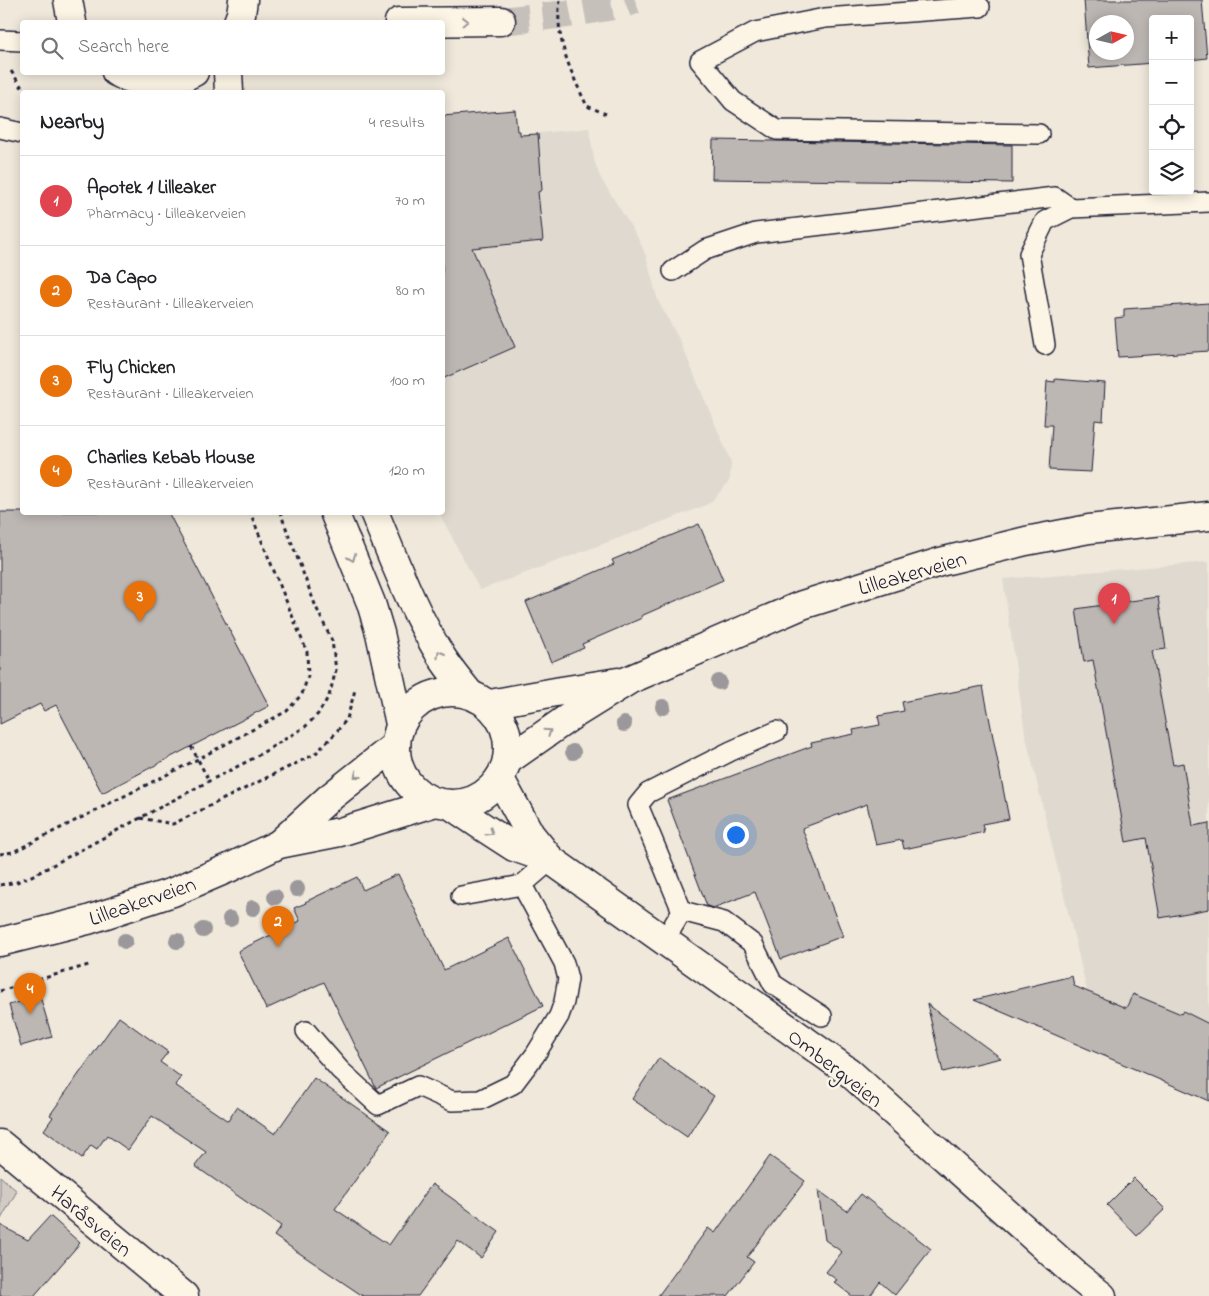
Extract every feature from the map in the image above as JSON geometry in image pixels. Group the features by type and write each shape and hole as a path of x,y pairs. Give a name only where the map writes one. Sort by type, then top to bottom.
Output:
{"main road":[{"path":"68,0 72,20"},
{"path":"239,20 243,0"},
{"path":"445,22 501,21"},
{"path":"133,82 163,82 189,75"},
{"path":"228,75 229,90"},
{"path":"335,515 371,603 380,633 398,735 398,764 406,780 420,794 443,803 464,803 478,798 490,790 504,769 509,745 506,730 500,716 479,699 443,660 405,588 375,515"},
{"name":"Lilleakerveien","path":"504,769 571,716 629,680 802,605 940,562 1026,541 1089,529 1209,516"},
{"name":"Lilleakerveien","path":"479,699 561,691 629,680"},
{"path":"398,735 409,710 422,700 436,693 452,691 479,699"},
{"name":"Lilleakerveien","path":"279,844 398,735"},
{"name":"Ombergveien","path":"504,769 530,834 551,860 849,1072 1077,1276 1102,1296"},
{"name":"Lilleakerveien","path":"0,942 88,920 173,892 279,844 340,832 443,803"},
{"name":"Ombergveien","path":"443,803 514,847 551,860"},
{"name":"Haråsveien","path":"0,1144 184,1296"}],"lane":[{"path":"980,7 825,18 755,32 700,61 734,101 777,130 1039,134"},
{"path":"0,40 20,41"},
{"path":"0,128 20,133"},
{"path":"673,270 705,250 756,233 1055,197 1071,208"},
{"path":"1045,345 1029,254 1045,221 1071,208 1209,202"},
{"path":"682,912 638,805 648,793 731,751 777,731"},
{"path":"462,896 522,885 551,860"},
{"path":"306,1031 340,1070 378,1105 418,1086 452,1101 480,1100 513,1084 535,1056 560,1016 568,979 564,963 522,885"},
{"path":"664,941 682,912"},
{"path":"682,912 724,922 753,944 773,984 822,1016"}],"path":[{"path":"560,0 561,35 569,69 587,106 606,114"},
{"path":"7,66 25,90"},
{"path":"0,854 13,852 287,711 302,694 308,676 307,652 251,515"},
{"path":"0,885 17,882 36,874 209,780 252,759 305,727 318,714 330,696 336,670 332,641 316,607 281,515"},
{"path":"140,818 174,824 315,754 347,719 356,684"},
{"path":"191,746 209,780"},
{"path":"0,991 92,964"}],"shaded area":[{"path":"515,110 517,131 520,131 521,135 589,128 594,160 600,177 638,238 646,256 658,301 680,341 731,462 730,479 710,503 480,590 440,515 445,515 445,116"},
{"path":"1209,562 1209,1023 1096,1028 1025,733 1003,579"},
{"path":"0,1176 17,1191 1,1219 0,1219"}],"building":[{"path":"1084,0 1202,0 1207,58 1194,60 1194,15 1149,15 1149,63 1089,68"},
{"path":"515,110 517,131 520,131 520,135 538,134 542,190 538,192 543,241 472,248 515,347 445,378 445,116"},
{"path":"713,140 1012,145 1012,183 712,179"},
{"path":"1209,303 1209,351 1118,357 1115,318 1124,317 1124,309"},
{"path":"1055,379 1105,383 1103,421 1095,420 1091,472 1049,470 1052,425 1044,425 1047,381 1055,382"},
{"path":"0,512 20,512 20,515 170,515 269,706 102,793 56,705 44,711 40,704 0,724"},
{"path":"699,524 723,580 582,644 584,648 551,662 526,602 614,564 612,560"},
{"path":"1158,597 1166,649 1152,651 1173,765 1183,763 1193,826 1209,823 1209,909 1160,918 1146,838 1126,842 1093,660 1084,662 1076,609"},
{"path":"983,686 1009,819 982,824 984,832 904,849 902,840 876,845 867,804 802,828 843,936 781,959 755,892 713,908 707,906 667,800 812,746 811,743 854,734 853,730 880,725 878,716 904,711 902,702"},
{"path":"398,874 444,970 509,938 543,1006 376,1088 324,982 266,1009 238,951 300,921 294,908 305,902 357,877 363,890"},
{"path":"1072,976 1074,986 1126,1008 1133,994 1181,1014 1183,1011 1209,1024 1209,1101 974,1000"},
{"path":"40,996 52,1037 21,1046 9,1005"},
{"path":"927,1004 1001,1058 943,1072"},
{"path":"119,1017 168,1052 160,1062 181,1077 175,1085 228,1121 237,1107 275,1134 314,1078 390,1131 335,1209 389,1245 432,1184 499,1232 481,1258 458,1241 418,1296 363,1296 274,1236 281,1226 195,1166 206,1152 152,1116 128,1150 107,1135 97,1149 91,1145 82,1158 44,1130 53,1117 50,1115"},
{"path":"659,1058 714,1096 687,1137 632,1099"},
{"path":"770,1156 805,1181 747,1257 754,1262 728,1296 658,1296 708,1228 715,1233"},
{"path":"1134,1178 1165,1209 1137,1236 1107,1205"},
{"path":"818,1190 847,1211 861,1194 931,1249 895,1295 880,1282 870,1296 852,1296 834,1282 837,1280 826,1272 842,1252 825,1240"},
{"path":"50,1216 80,1243 34,1296 0,1296 0,1225 28,1240"}],"tunnel":[{"path":"501,21 567,14 624,4 635,0"}],"place":[{"name":"Fly Chicken","path":"140,622"},
{"name":"Apotek 1 Lilleaker","path":"1114,624"},
{"name":"Da Capo","path":"278,947"},
{"name":"Charlies Kebab House","path":"30,1014"}]}
